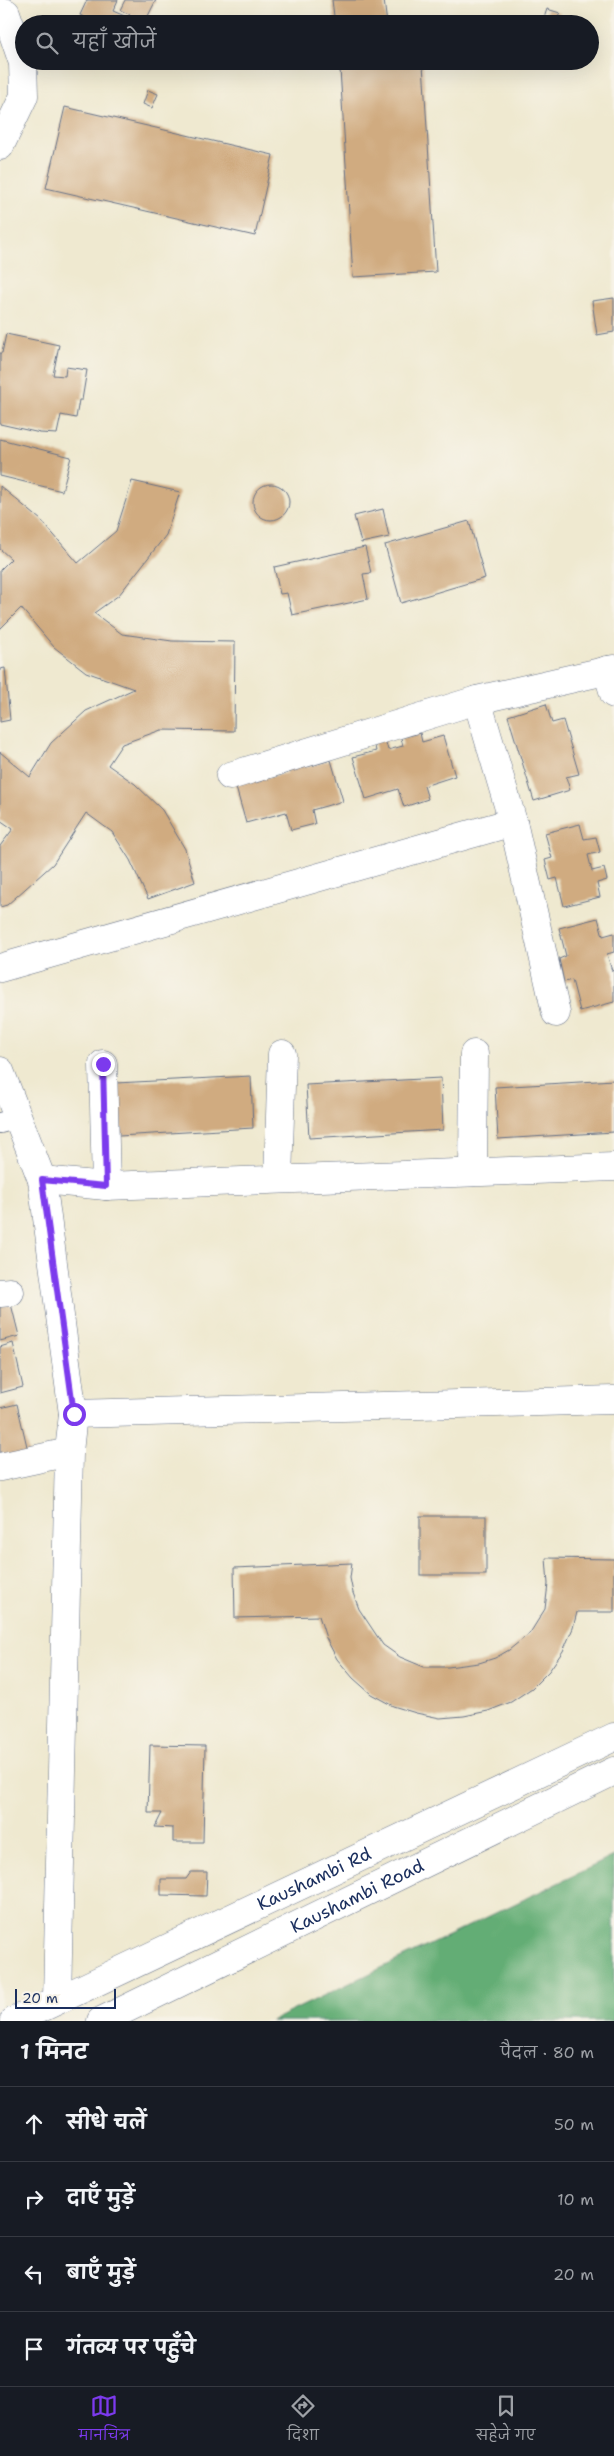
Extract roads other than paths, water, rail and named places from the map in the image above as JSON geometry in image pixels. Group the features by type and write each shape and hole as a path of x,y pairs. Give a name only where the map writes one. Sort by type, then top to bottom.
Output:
{"street":[{"path":"0,11 6,13 15,39"},
{"path":"0,146 24,96 23,70"},
{"path":"230,776 477,700 612,678"},
{"path":"477,700 513,822 556,1013"},
{"path":"0,968 513,822"},
{"path":"278,1179 282,1054"},
{"path":"473,1172 474,1054"},
{"path":"103,1064 106,1186"},
{"path":"0,1071 9,1120 42,1180 74,1414 69,1452 57,2000"},
{"path":"42,1180 106,1186 614,1167"},
{"path":"74,1414 614,1400"},
{"path":"0,1467 69,1452"},
{"name":"Kaushambi Rd","path":"14,2021 614,1737"},
{"name":"Kaushambi Road","path":"101,2021 614,1771"}]}
